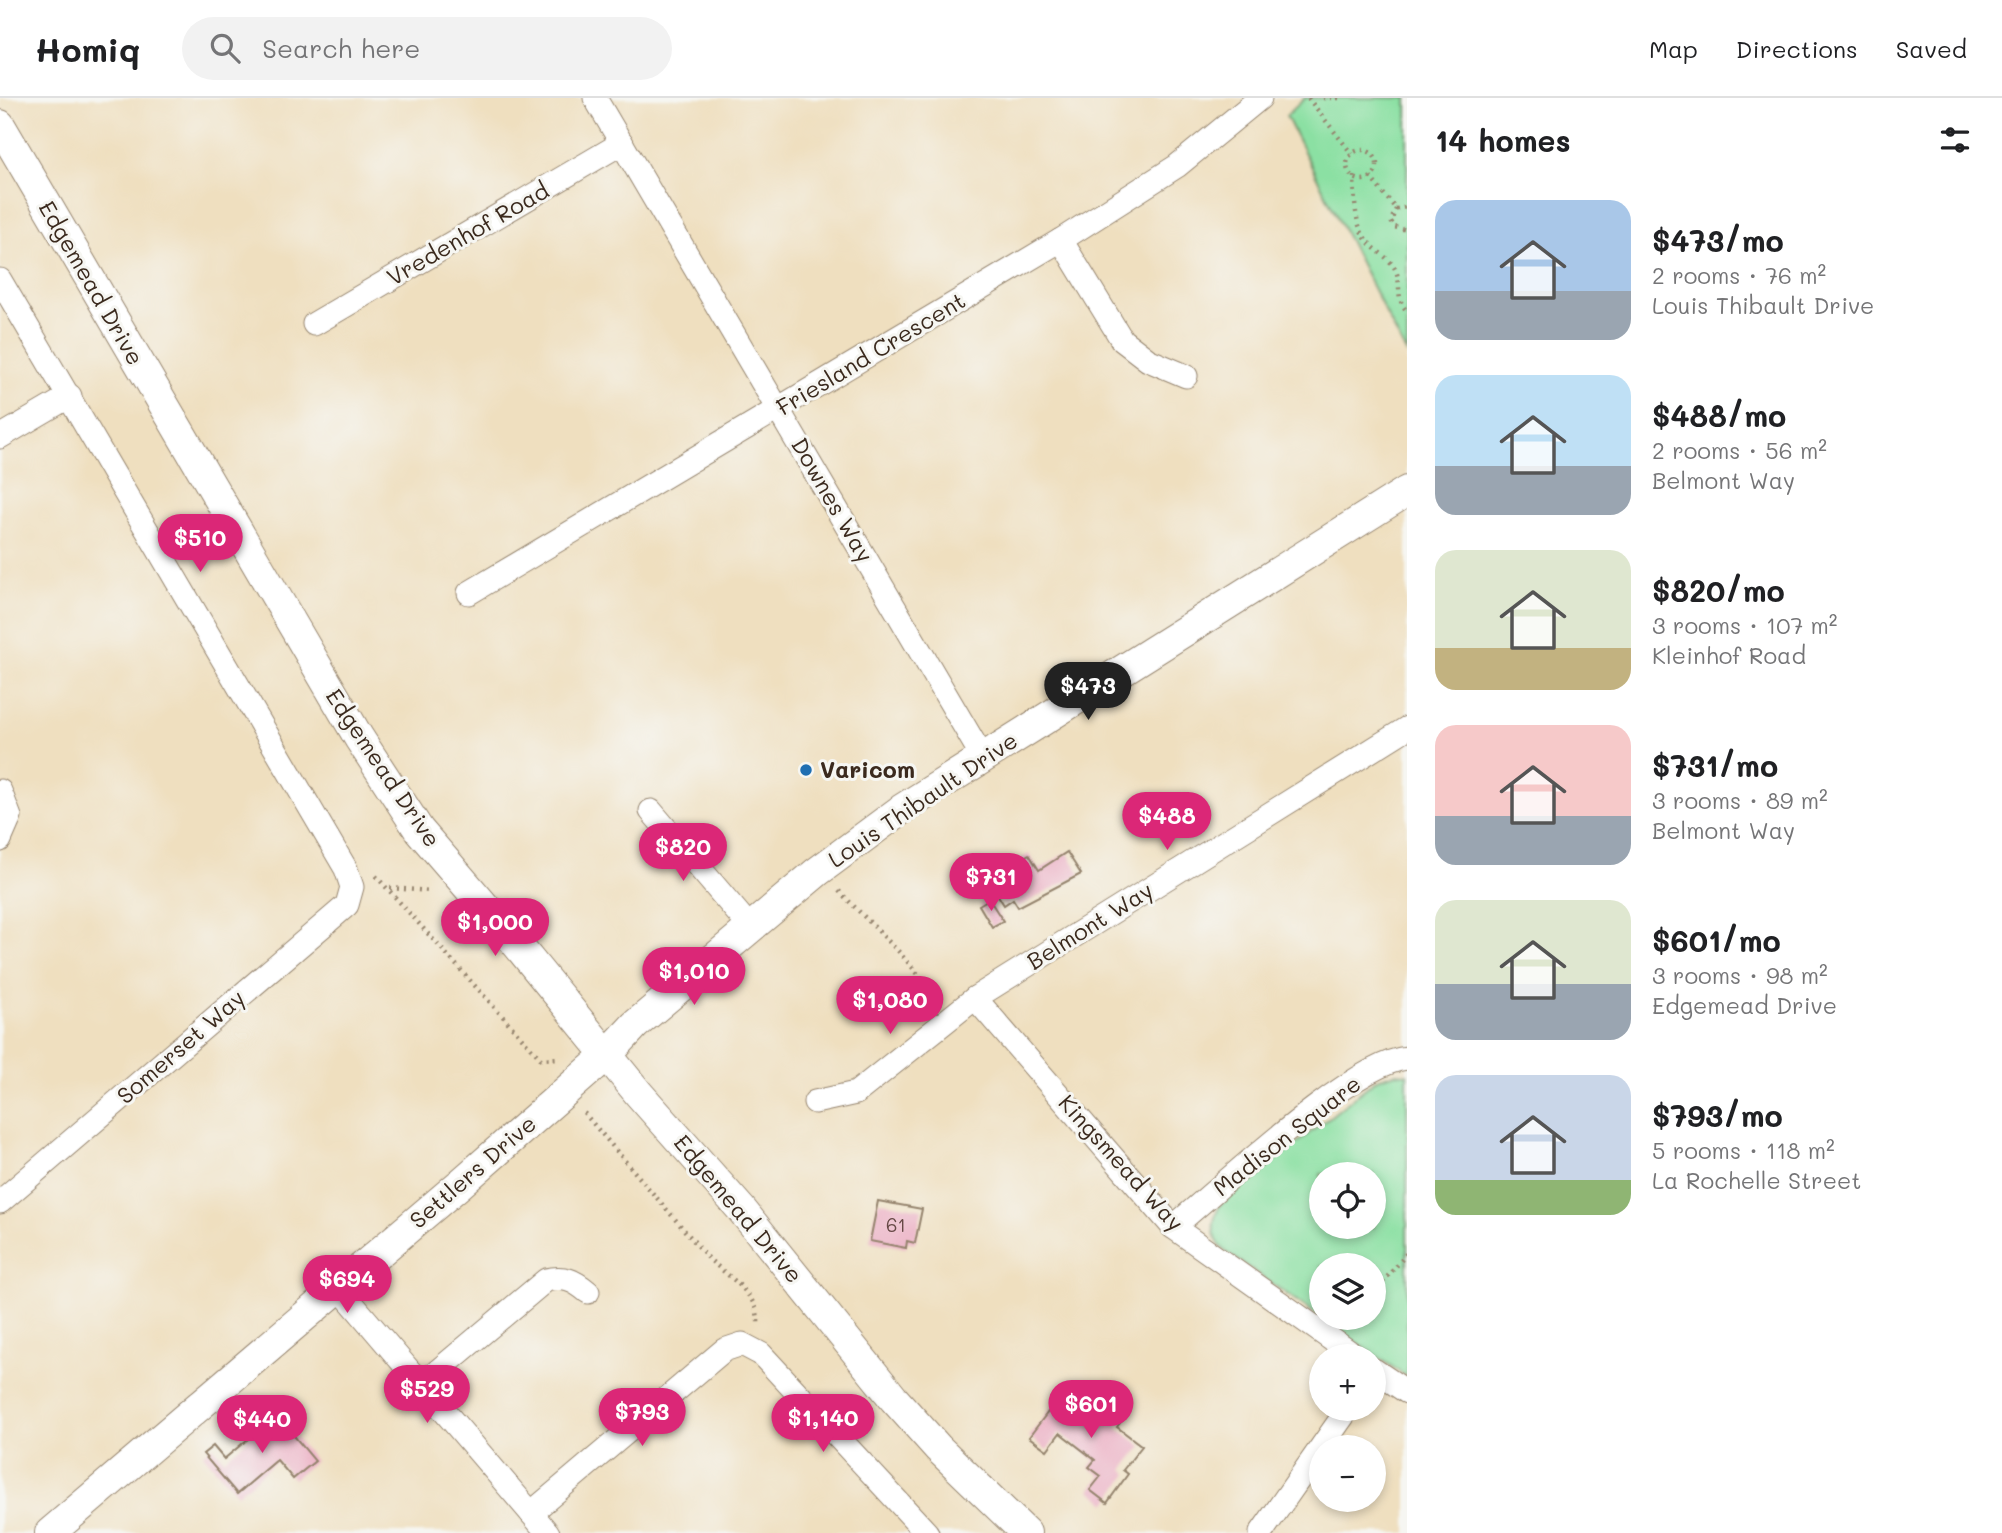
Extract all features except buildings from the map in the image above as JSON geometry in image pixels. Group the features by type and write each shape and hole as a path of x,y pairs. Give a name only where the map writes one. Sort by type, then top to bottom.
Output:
{"street":[{"name":"Downes Way","path":"595,98 983,758"},
{"name":"Friesland Crescent","path":"469,593 1061,240 1177,166 1261,98"},
{"name":"Edgemead Drive","path":"0,125 351,726 419,830 607,1055 741,1209 894,1399 938,1448 1026,1533"},
{"name":"Vredenhof Road","path":"314,324 622,144"},
{"path":"1061,240 1122,340 1148,360 1186,376"},
{"path":"0,280 71,396 0,437"},
{"name":"Somerset Way","path":"0,1202 347,905 352,887 351,877 71,396"},
{"name":"Louis Thibault Drive","path":"607,1055 635,1025 749,926 902,809 1407,491"},
{"name":"Belmont Way","path":"816,1102 856,1093 975,998 1407,727"},
{"path":"0,791 10,817 0,840"},
{"path":"651,811 749,926"},
{"name":"Kingsmead Way","path":"975,998 1173,1227 1338,1344"},
{"name":"Settlers Drive","path":"50,1533 339,1288 607,1055"},
{"name":"Madison Square","path":"1173,1227 1308,1113 1385,1062 1407,1058"},
{"path":"421,1385 546,1280 576,1281 588,1292"},
{"path":"339,1288 548,1533"},
{"path":"531,1513 724,1350 742,1344 761,1354 927,1533"},
{"path":"1386,1379 1407,1392"},
{"path":"1261,1533 1340,1421"}],"path":[{"path":"1308,98 1352,153"},
{"path":"1323,98 1343,98"},
{"path":"1354,177 1364,180 1370,177 1376,170 1375,156 1361,149 1352,153 1347,166 1354,177 1359,226 1369,243 1390,261 1396,271 1398,296 1407,311"},
{"path":"1370,177 1396,209"},
{"path":"1396,209 1407,207"},
{"path":"1396,209 1391,221 1400,230 1407,230"},
{"path":"817,872 857,907 952,1014"},
{"path":"390,888 431,891"},
{"path":"579,1107 710,1260 732,1276 757,1308 757,1329"},
{"path":"1386,1278 1407,1253"}],"green space":[{"path":"1305,98 1407,98 1407,355 1286,116"},
{"path":"1396,1073 1407,1074 1407,1377 1386,1362 1386,1344 1359,1344 1339,1330 1386,1330 1386,1253 1309,1253 1309,1310 1221,1247 1215,1235 1214,1223 1221,1204 1377,1079"}],"place":[{"name":"Varicom","path":"806,770"}]}
